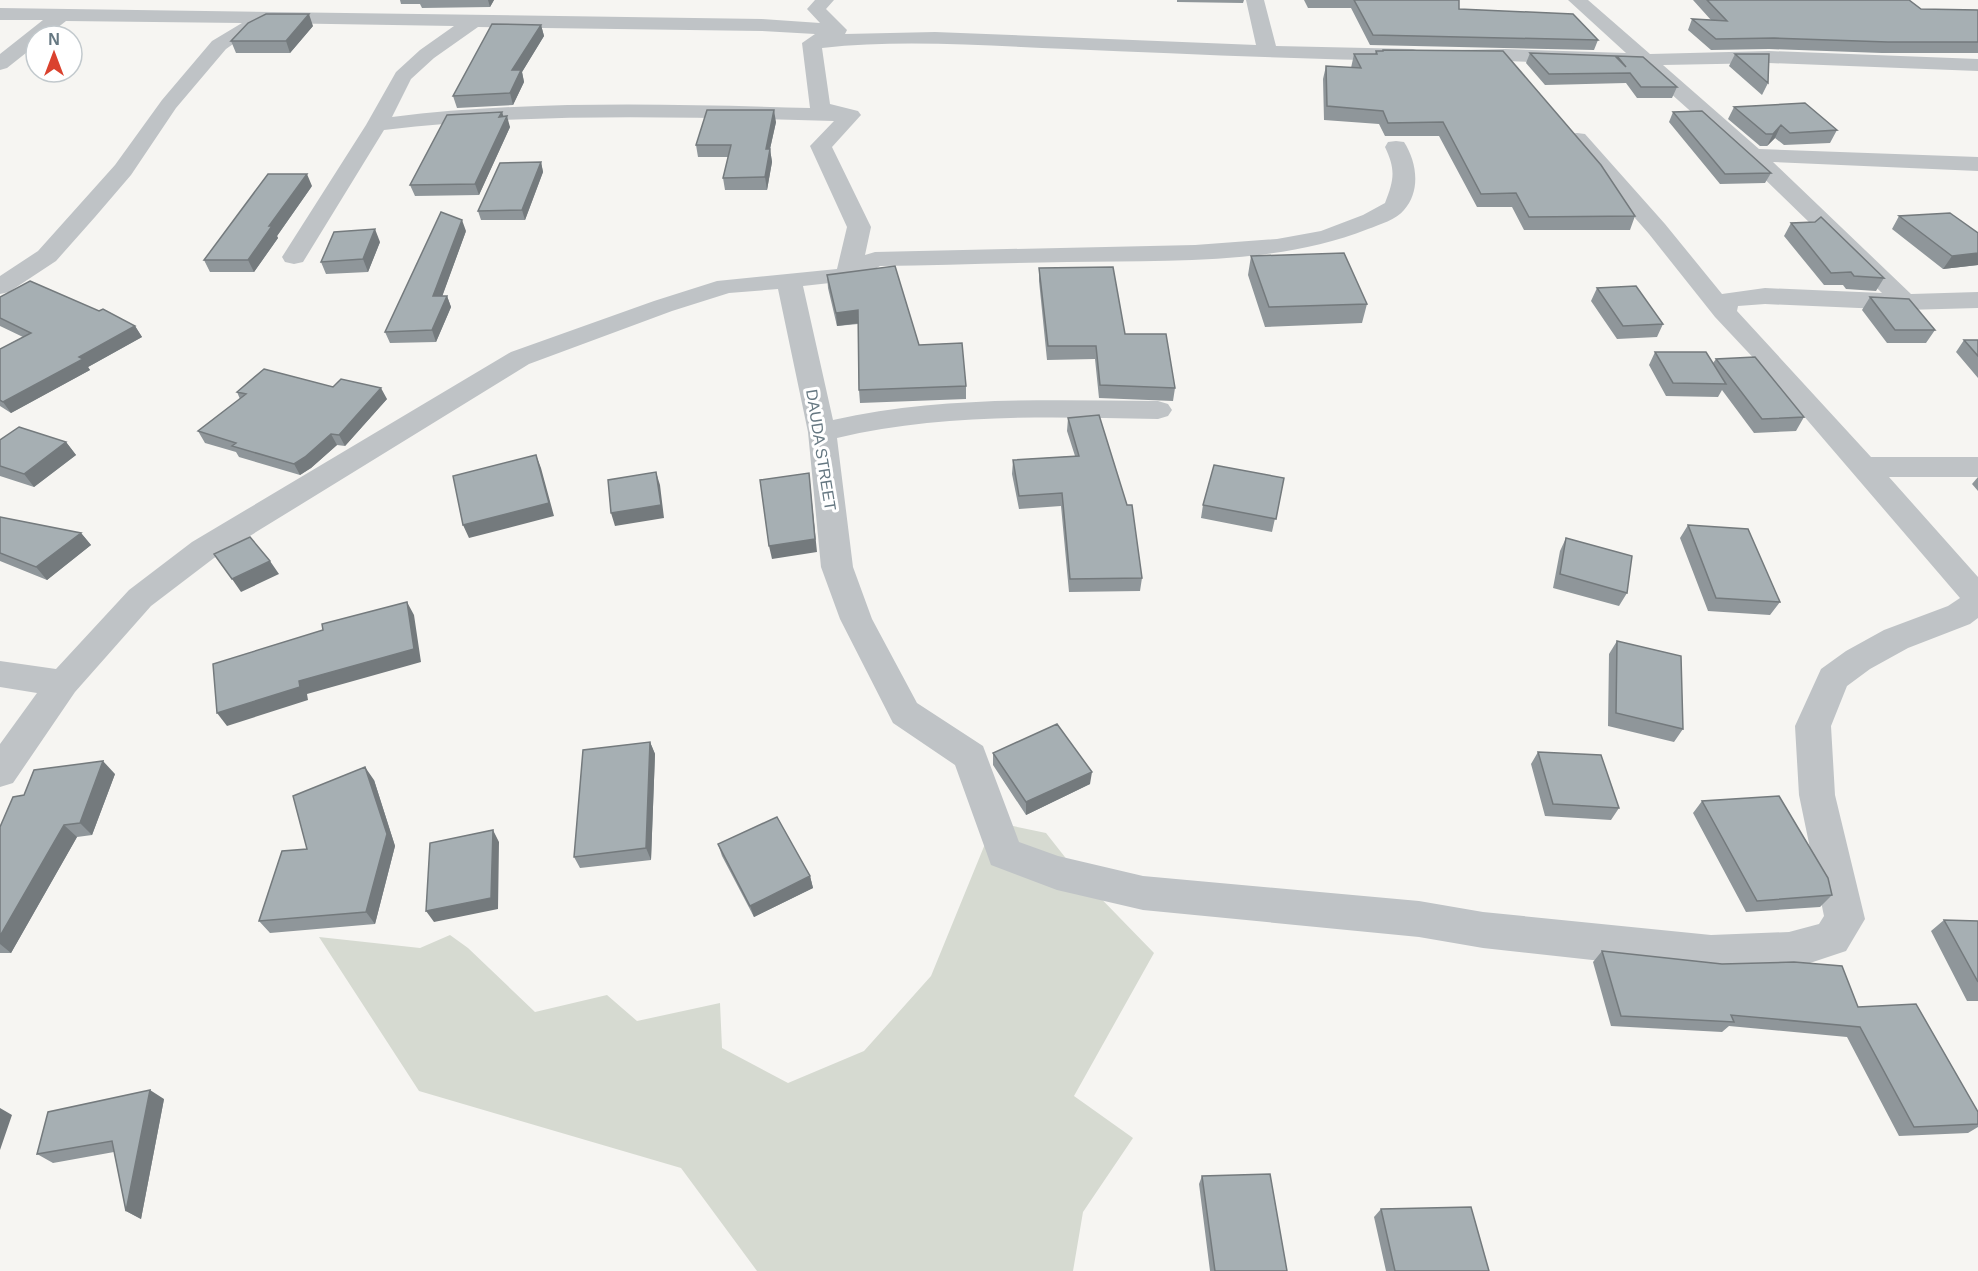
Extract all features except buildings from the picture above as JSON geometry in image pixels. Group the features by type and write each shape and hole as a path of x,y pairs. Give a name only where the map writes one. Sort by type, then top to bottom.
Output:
{"street":[{"path":"825,0 816,9 838,30"},
{"path":"1255,0 1267,50"},
{"path":"1578,0 1753,155 1905,302"},
{"path":"0,14 762,25 838,30"},
{"path":"0,64 60,16"},
{"path":"0,287 47,256 87,212 123,170 169,104 219,45 236,33 265,19"},
{"path":"294,257 377,125 403,76 427,54 472,22"},
{"path":"812,43 838,30"},
{"path":"812,43 847,39 1023,40 1192,49 1434,55 1505,54 1647,60 1768,57 1978,65"},
{"path":"812,43 820,108 851,115"},
{"path":"1505,54 1527,81"},
{"path":"377,125 458,115 515,113 740,112 851,115"},
{"path":"848,275 859,227 821,146 851,115"},
{"path":"1564,124 1657,229 1724,312 1864,467 1978,600"},
{"path":"0,772 63,683 140,598 203,550 520,358 663,306 726,286 848,275 875,259 1195,252 1277,246 1327,237 1371,220 1395,207 1404,183 1404,163 1396,147"},
{"path":"1753,155 1978,164"},
{"name":"DAUDA STREET","path":"789,281 822,432 837,567 856,619 905,713 970,756 1005,853 1057,873 1143,893 1419,919 1483,930 1711,954 1789,951 1832,938 1845,919 1817,795 1813,726 1833,678 1858,660 1896,639 1959,615 1978,600"},
{"path":"1724,312 1727,300 1765,296 1905,302 1978,300"},
{"path":"822,432 861,421 914,414 1041,410 1158,410"},
{"path":"1864,467 1978,467"},
{"path":"1946,560 1978,580"},
{"path":"0,674 63,683"}],"shaded area":[{"path":"994,822 1046,833 1083,880 1154,953 1074,1096 1133,1138 1083,1212 1073,1271 757,1271 681,1168 419,1091 319,937 420,948 450,935 468,948 535,1012 607,995 637,1021 720,1003 722,1048 788,1083 864,1051 931,976"}]}
